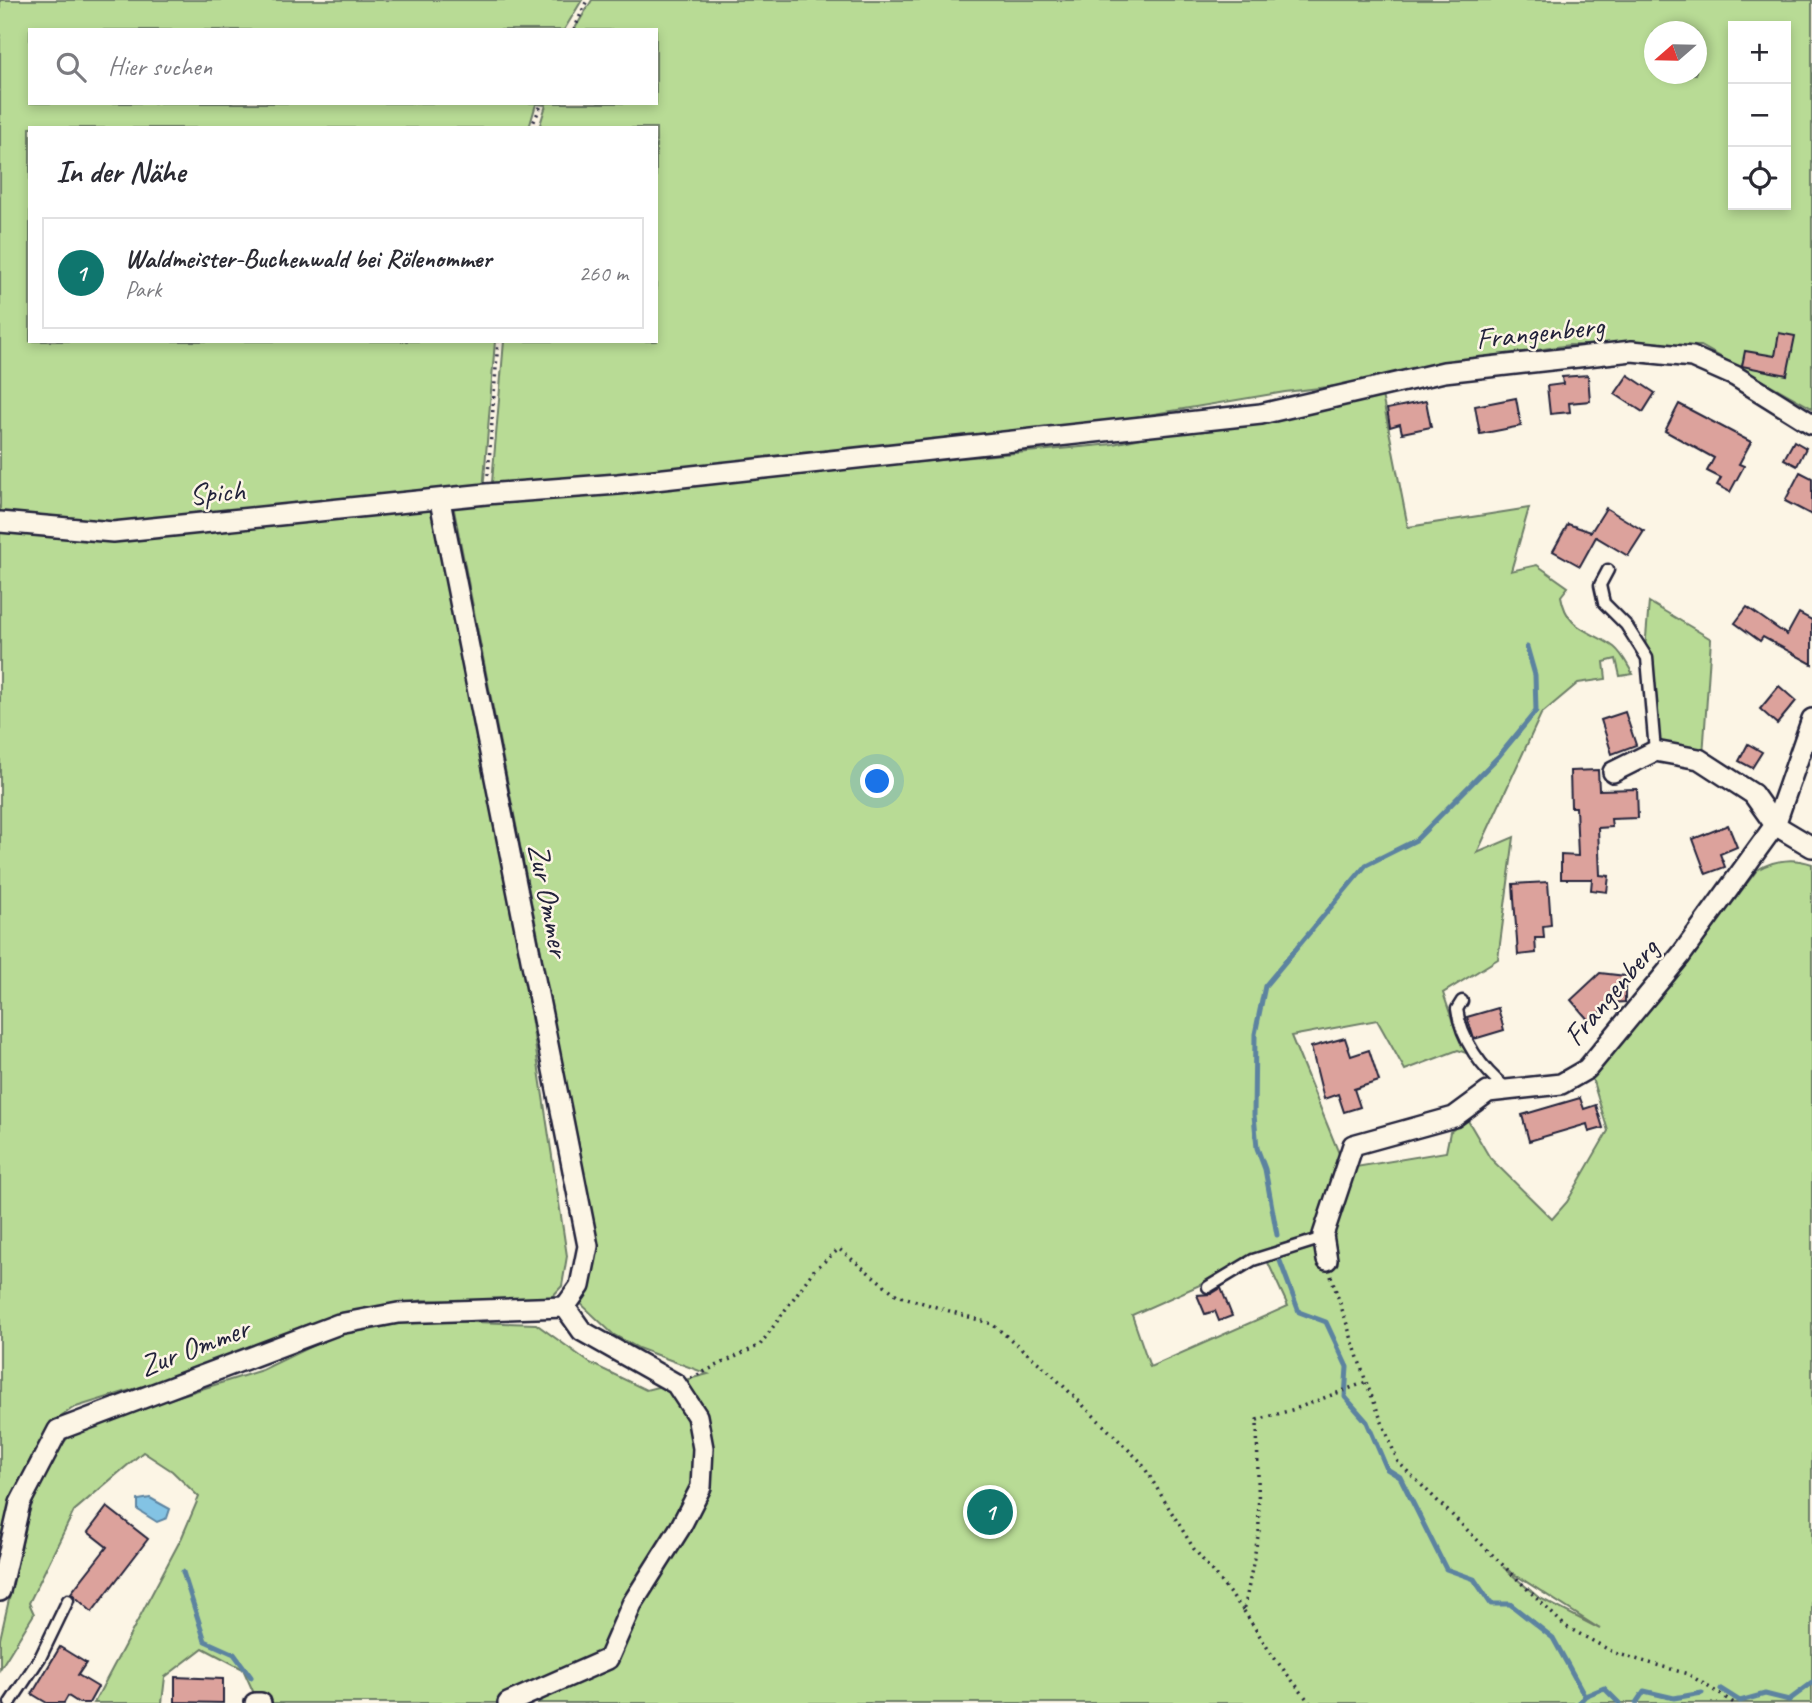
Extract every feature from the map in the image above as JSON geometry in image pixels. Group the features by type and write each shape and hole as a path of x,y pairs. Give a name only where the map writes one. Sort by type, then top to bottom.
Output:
{"street":[{"name":"Frangenberg","path":"486,494 618,484 1261,414 1444,372 1632,351 1692,357 1735,376 1812,424"},
{"name":"Spich","path":"0,522 113,532 440,501 486,494"},
{"name":"Zur Ommer","path":"0,1591 20,1503 58,1430 339,1324 398,1313 565,1307 580,1286 588,1246 440,501"},
{"name":"Frangenberg","path":"1327,1260 1323,1238 1353,1145 1454,1117 1488,1093 1561,1084 1587,1069 1681,955 1774,825 1812,719"},
{"path":"1612,772 1655,751 1699,760 1753,794 1774,825 1812,847"},
{"path":"508,1703 608,1659 632,1604 680,1528 701,1487 703,1448 697,1416 676,1384 582,1331 565,1307"},
{"path":"255,1703 261,1703"}],"lane":[{"path":"1608,570 1600,585 1604,603 1626,625 1647,658 1655,751"},
{"path":"1462,1001 1457,1009 1458,1018 1479,1065 1509,1090"},
{"path":"1208,1287 1253,1260 1323,1238"},
{"path":"10,1703 41,1656 68,1600"}],"path":[{"path":"575,28 587,0"},
{"path":"532,126 541,105"},
{"path":"486,494 498,343"},
{"path":"676,1384 760,1345 814,1270 839,1249 897,1294 992,1324 1046,1369 1141,1462 1194,1549 1244,1611 1272,1655 1310,1703"},
{"path":"1327,1260 1366,1382 1398,1462 1564,1626 1615,1653 1688,1674 1734,1703"},
{"path":"1244,1611 1259,1531 1257,1420 1366,1382"}],"green space":[{"path":"0,0 582,0 565,28 28,28 28,105 536,105 530,126 28,126 28,343 495,343 483,492 99,525 0,515"},
{"path":"592,0 1812,0 1812,408 1701,346 1569,345 1436,366 1380,381 1285,392 1041,433 491,494 504,343 658,343 658,126 540,126 546,105 658,105 658,28 575,28"},
{"path":"1382,395 1408,527 1529,508 1511,571 1537,565 1568,587 1561,596 1568,616 1580,628 1617,650 1633,674 1620,676 1616,659 1604,662 1606,679 1578,683 1541,714 1477,853 1514,837 1498,959 1443,993 1455,1028 1474,1056 1458,1050 1405,1070 1377,1020 1291,1036 1342,1161 1350,1168 1446,1152 1450,1132 1467,1119 1490,1158 1552,1219 1567,1202 1608,1131 1591,1075 1674,981 1757,870 1783,861 1812,864 1812,1703 267,1703 256,1698 243,1669 203,1648 165,1677 162,1703 94,1703 182,1537 199,1497 172,1471 143,1452 74,1511 29,1603 34,1614 0,1669 0,1639 28,1516 43,1471 74,1429 262,1370 318,1343 329,1331 367,1321 369,1330 414,1320 536,1324 590,1363 646,1390 708,1374 638,1348 614,1335 578,1301 587,1256 541,952 453,505 1113,444 1289,407","holes":["1265,1256 1288,1306 1150,1367 1132,1315","1503,1567 1600,1629 1538,1597"]},
{"path":"438,506 522,957 567,1256 562,1286 551,1298 527,1304 423,1300 327,1319 303,1326 227,1360 73,1408 57,1420 34,1451 18,1488 0,1545 0,525 89,533"},
{"path":"1649,602 1711,639 1703,756 1652,746 1656,707 1643,673"}],"water":[{"path":"150,1498 170,1509 167,1518 157,1522 138,1510 138,1500"}],"building":[{"path":"1779,333 1795,336 1787,375 1742,366 1745,351 1775,356"},
{"path":"1588,375 1590,401 1569,403 1570,412 1550,414 1547,386 1563,384 1562,377"},
{"path":"1628,375 1655,393 1643,412 1615,394"},
{"path":"1516,398 1521,426 1480,434 1475,406"},
{"path":"1426,401 1431,427 1402,433 1400,424 1390,427 1387,409"},
{"path":"1679,404 1751,442 1739,464 1744,466 1730,492 1717,485 1721,478 1707,471 1714,458 1665,431"},
{"path":"1794,441 1806,448 1797,466 1784,459"},
{"path":"1800,472 1812,478 1812,515 1785,501"},
{"path":"1606,508 1644,531 1628,556 1596,537 1580,566 1553,551 1568,524 1591,532"},
{"path":"1747,607 1787,635 1799,613 1812,620 1812,664 1763,637 1760,641 1735,623"},
{"path":"1779,686 1796,701 1777,724 1760,709"},
{"path":"1625,712 1636,745 1612,754 1601,720"},
{"path":"1748,744 1762,752 1752,768 1739,761"},
{"path":"1598,770 1599,790 1637,789 1638,818 1611,819 1612,827 1598,828 1600,875 1609,876 1607,892 1591,890 1592,879 1561,879 1561,855 1578,856 1576,807 1571,807 1570,771"},
{"path":"1728,825 1737,847 1720,854 1725,867 1706,874 1693,839"},
{"path":"1548,882 1551,925 1543,926 1544,938 1535,938 1536,953 1518,955 1513,884"},
{"path":"1600,973 1625,976 1625,1002 1610,1003 1590,1022 1571,1000"},
{"path":"1498,1008 1504,1030 1474,1039 1467,1017"},
{"path":"1345,1038 1351,1056 1369,1050 1379,1081 1354,1089 1360,1107 1344,1112 1338,1094 1324,1099 1311,1047"},
{"path":"1580,1098 1584,1109 1596,1105 1603,1128 1589,1132 1587,1124 1529,1141 1522,1115"},
{"path":"1221,1288 1232,1316 1219,1321 1215,1311 1205,1314 1197,1295 1211,1294"},
{"path":"107,1507 148,1539 92,1612 71,1593 107,1547 88,1532"},
{"path":"60,1647 86,1663 78,1675 98,1687 89,1703 79,1703 68,1696 64,1703 47,1703 32,1694"},
{"path":"175,1677 223,1679 223,1703 175,1702"}],"waterway":[{"path":"1277,1235 1265,1169 1257,1148 1254,1115 1255,1034 1265,986 1366,865 1416,840 1499,756 1536,711 1535,675 1527,647"},
{"path":"1280,1261 1299,1312 1326,1322 1347,1367 1345,1397 1367,1422 1387,1469 1400,1477 1446,1569 1474,1579 1491,1604 1510,1604 1553,1638 1585,1696"},
{"path":"183,1572 205,1641 234,1654 251,1677"},
{"path":"1721,1689 1740,1701 1765,1694 1789,1700 1812,1683"},
{"path":"1579,1703 1585,1696 1604,1688 1619,1703"},
{"path":"1636,1703 1644,1691 1674,1698 1702,1693"}],"place":[{"name":"Waldmeister-Buchenwald bei Rölenommer","path":"990,1512"}]}
